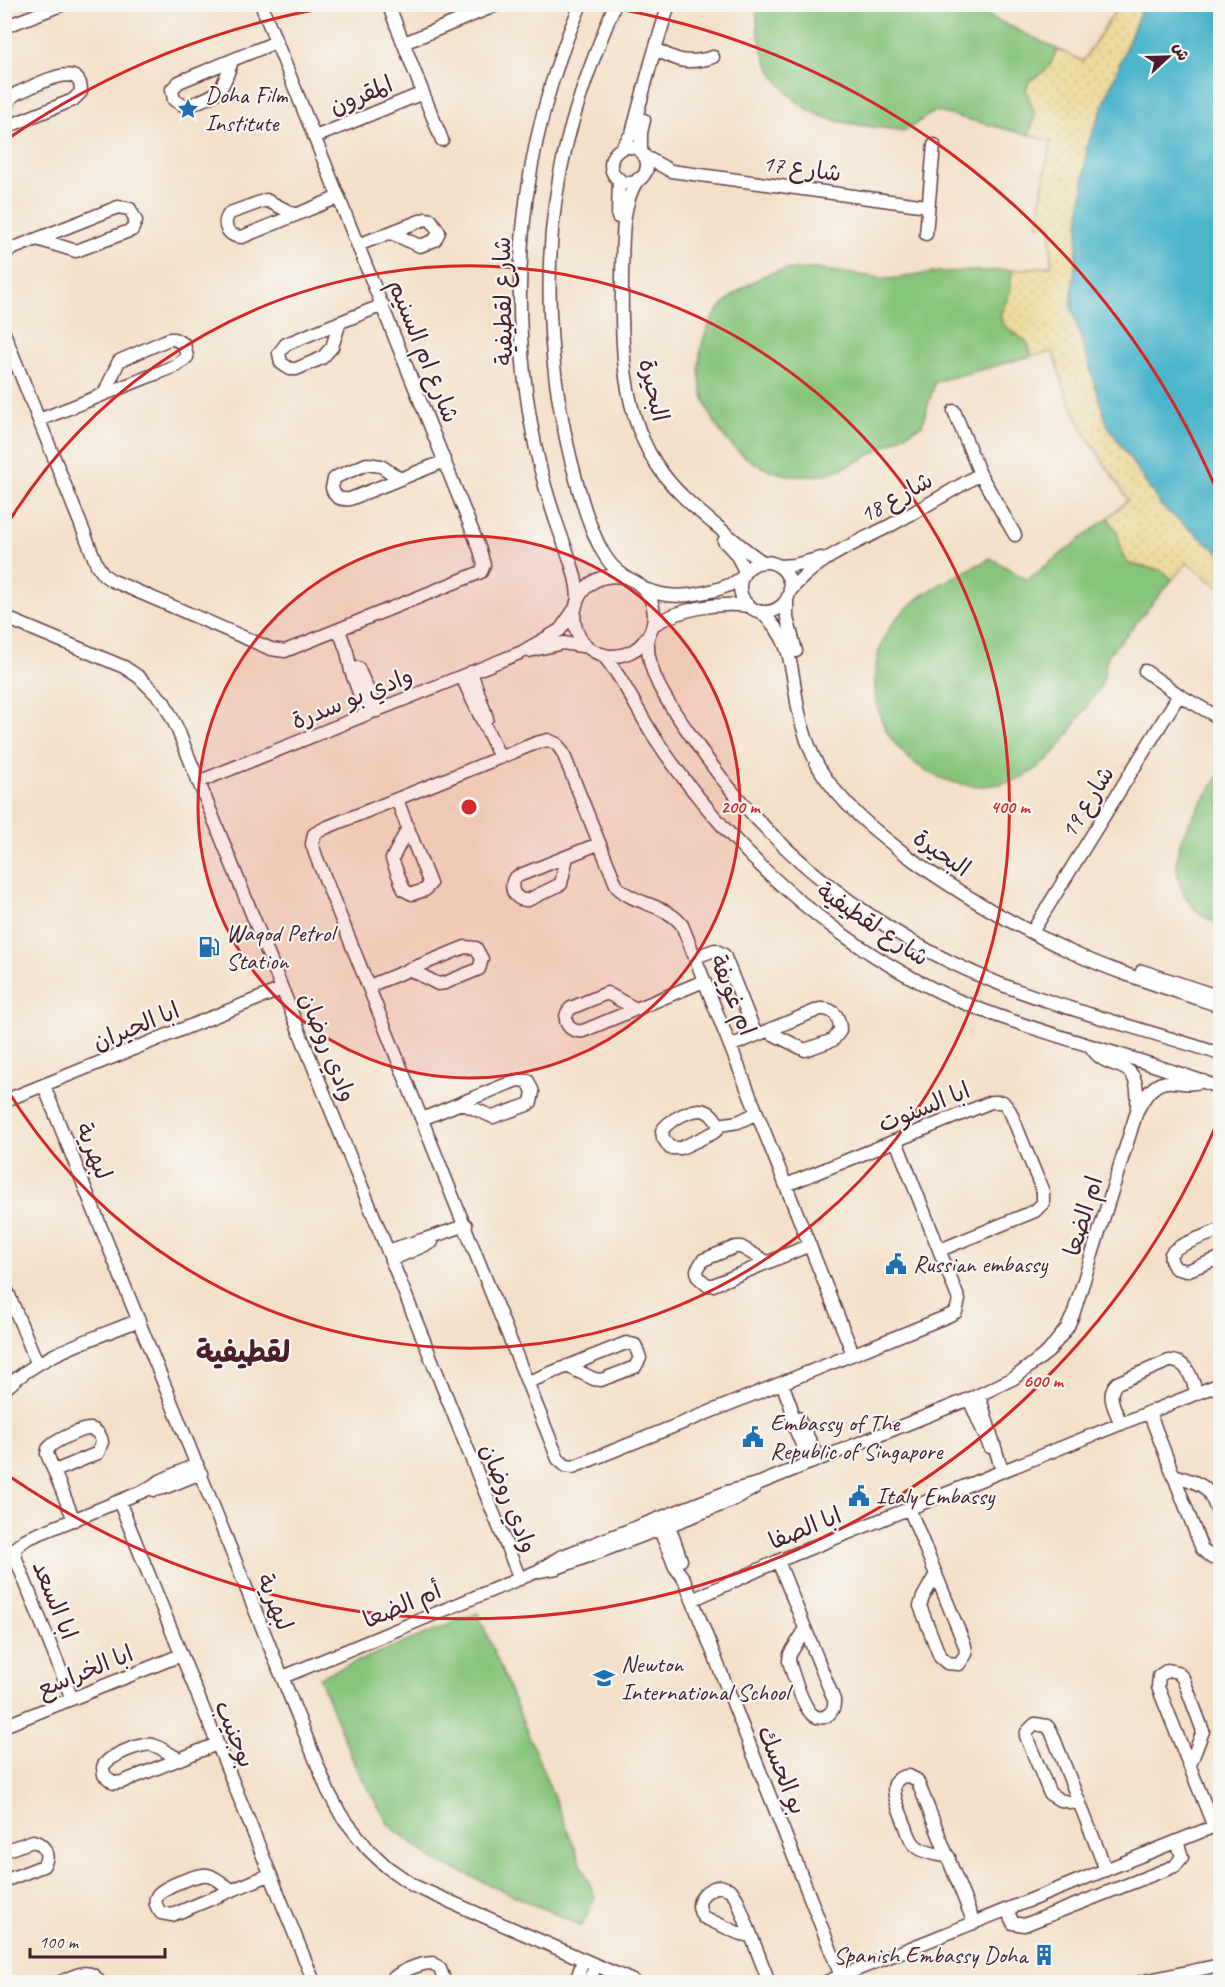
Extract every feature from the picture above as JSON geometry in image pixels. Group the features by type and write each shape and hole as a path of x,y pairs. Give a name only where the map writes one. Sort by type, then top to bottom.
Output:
{"street":[{"path":"4,27 64,4"},
{"name":"شارع ام السنيم","path":"4,333 97,565 111,580 278,651 290,650 481,572 483,560 445,461 261,4"},
{"name":"المقرون","path":"388,4 442,140"},
{"path":"404,42 499,4"},
{"name":"شارع لقطيفية","path":"576,604 576,578 553,513 537,456 526,391 519,300 523,222 530,168 549,88 581,4"},
{"name":"شارع لقطيفية","path":"615,4 591,63 565,149 552,244 550,309 555,376 562,420 578,486 597,541 611,563 624,577"},
{"path":"669,4 659,51 650,93 641,133 646,169 640,178 630,182 618,179 611,163 614,155 633,133 659,51 677,4"},
{"path":"232,61 224,84 218,93 188,106 174,100 172,89 179,82 276,42"},
{"path":"659,51 686,63 713,57"},
{"path":"4,112 11,98 17,93 66,74 75,75 78,79 81,92 73,100 4,128"},
{"name":"المقرون","path":"315,137 423,93"},
{"path":"926,234 934,145"},
{"path":"621,149 629,147 643,154"},
{"name":"شارع 17","path":"643,154 671,171"},
{"name":"شارع 17","path":"640,178 671,171 927,206"},
{"name":"البحيرة","path":"618,278 628,201 640,178"},
{"name":"البحيرة","path":"618,179 618,278 628,406 656,464 693,511 739,558 743,574"},
{"path":"296,214 266,200 230,213 226,218 226,224 230,234 242,237 339,197"},
{"path":"4,252 118,207 130,209 136,221 135,226 128,232 76,251 37,239"},
{"path":"358,245 391,233"},
{"path":"340,322 332,347 322,358 296,369 290,369 281,363 279,353 286,344 340,322 383,305"},
{"path":"39,420 104,394 184,362 187,352 184,344 169,339 125,357 115,367 104,394"},
{"path":"954,411 981,474 1015,535"},
{"path":"400,479 381,466 367,464 338,476 332,483 332,488 337,497 350,500 445,461"},
{"name":"شارع 18","path":"789,595 805,574 831,555 893,524 981,474"},
{"name":"البحيرة","path":"693,511 763,562"},
{"name":"شارع 18","path":"779,566 794,565 831,555"},
{"path":"644,589 669,596 721,589 733,584 750,567 763,562 779,566 787,574 789,595 776,610 762,613 748,606 723,605 675,614 653,625"},
{"path":"743,574 740,592 748,606"},
{"path":"610,575 624,577 635,581 648,595 654,610 653,625 648,638 638,648 624,655 602,654 583,641 576,627 576,604 586,586 597,579 610,575"},
{"path":"721,589 723,605"},
{"path":"689,594 692,610"},
{"name":"البحيرة","path":"789,595 787,618 799,664 804,716"},
{"name":"وادي بو سدرة","path":"198,782 522,652 560,630 576,604"},
{"name":"البحيرة","path":"762,613 774,625 787,647 804,716 825,762 867,818 922,862 971,889 1034,929 1112,964 1190,992 1221,1006"},
{"name":"وادي روضان","path":"4,617 124,667 139,677 164,702 177,728 520,1579"},
{"path":"339,630 358,668 372,713"},
{"name":"شارع لقطيفية","path":"648,638 647,654 656,680 710,763 761,823 783,845 853,904 911,942 1002,985 1221,1054"},
{"name":"وادي بو سدرة","path":"522,652 563,643 589,647"},
{"name":"شارع لقطيفية","path":"602,654 614,669 659,743 708,809 750,855 803,903 835,928 887,963 952,998 1009,1020 1221,1088"},
{"path":"1144,671 1216,716"},
{"path":"466,674 487,718 489,731 500,758"},
{"name":"شارع 19","path":"1034,929 1179,694"},
{"name":"ام غويفة","path":"854,1354 705,981 678,920 662,910 623,893 617,887 563,753 557,744 545,740 319,830 314,834 312,841 316,856 558,1459 563,1465 570,1467 782,1383 854,1354 956,1312 959,1300 896,1141"},
{"path":"397,800 408,828 430,884 425,890 412,894 404,890 392,859 408,828"},
{"path":"567,857 561,884 528,900 517,897 512,888 514,879 598,844"},
{"path":"369,986 409,969 465,947 476,948 482,964 475,972 438,984 409,969"},
{"path":"695,957 715,950 724,955 762,1033 805,1050 833,1040 840,1031 837,1015 826,1008 820,1009 762,1033 730,1046"},
{"path":"636,1009 607,993 571,1008 566,1020 572,1030 583,1031 705,981"},
{"name":"ابا الحيران","path":"4,1101 282,989"},
{"name":"البحيرة","path":"1190,992 1221,997"},
{"name":"ام الضعا","path":"1090,1046 1103,1059 1124,1067 1135,1077 1138,1091 1137,1111"},
{"path":"422,1119 517,1080 528,1081 533,1092 531,1102 527,1105 497,1117 489,1116 461,1103"},
{"name":"ام الضعا","path":"974,1397 1033,1366 1048,1352 1067,1328 1078,1303 1137,1111 1146,1095 1158,1085 1171,1081 1190,1084 1203,1081"},
{"name":"لبهرية","path":"44,1086 328,1791 341,1815 387,1867 425,1892 634,1983"},
{"name":"ابا السنوت","path":"786,1185 991,1102 1003,1102 1010,1111 1042,1191 1043,1203 1038,1210 940,1250"},
{"path":"719,1125 738,1122 758,1113"},
{"path":"390,1256 417,1250 440,1236 466,1225"},
{"path":"1221,1230 1177,1248 1171,1254 1175,1268 1186,1271 1221,1258"},
{"path":"767,1262 746,1250 735,1247 703,1260 697,1270 698,1277 707,1285 767,1262 810,1245"},
{"path":"4,1283 38,1363"},
{"path":"4,1390 38,1363 139,1320"},
{"path":"528,1382 567,1366 626,1343 635,1345 640,1358 634,1367 601,1380 567,1366"},
{"path":"1121,1424 1111,1398 1113,1387 1117,1383 1169,1361 1177,1360 1183,1364 1197,1393"},
{"path":"782,1383 791,1407 801,1421 815,1461"},
{"name":"ابا الصفا","path":"693,1600 778,1561 1221,1384"},
{"path":"974,1397 983,1434 1002,1471"},
{"name":"أم الضعا","path":"283,1677 538,1571 557,1568 663,1523 731,1501 760,1483 974,1397"},
{"path":"1149,1413 1202,1549 1212,1558 1221,1558"},
{"name":"ابا السعد","path":"72,1699 15,1548 21,1542 119,1502 160,1481 199,1469"},
{"path":"55,1471 74,1520"},
{"path":"1174,1475 1205,1486 1221,1518"},
{"name":"بوجنيب","path":"119,1502 314,1983"},
{"path":"909,1509 936,1574 965,1646 966,1654 958,1664 947,1663 940,1657 920,1606 936,1574"},
{"name":"بو الحسك","path":"663,1523 682,1564 684,1579 841,1976"},
{"path":"778,1561 834,1700 833,1712 823,1718 818,1718 809,1711 789,1661 790,1654 805,1630"},
{"name":"ابا الخراسع","path":"4,1726 181,1655"},
{"path":"825,1983 1217,1825 1190,1765 1158,1687 1159,1676 1168,1670 1178,1672 1183,1678 1202,1728 1201,1741 1190,1765"},
{"path":"1079,1804 1054,1797 1047,1790 1026,1736 1035,1724 1047,1726 1052,1731 1106,1870"},
{"path":"179,1759 151,1744 144,1745 110,1758 103,1767 104,1775 114,1783 122,1782 217,1744"},
{"path":"949,1857 924,1851 913,1842 894,1796 894,1784 899,1778 909,1776 917,1780 949,1857 974,1923"},
{"path":"4,1851 33,1841 44,1847 46,1853 43,1866 4,1881"},
{"path":"1007,1910 1016,1925 1024,1925 1175,1866 1182,1857 1177,1841"},
{"path":"232,1890 210,1876 199,1875 162,1889 155,1901 161,1913 172,1915 269,1875"},
{"path":"750,1936 702,1917 699,1908 704,1892 720,1886 731,1890 737,1899 769,1983"},
{"path":"576,1983 583,1960"},
{"path":"390,1983 395,1976 427,1963 437,1965 445,1983"},
{"path":"1140,1983 1221,1965"},
{"path":"588,1983 596,1966"},
{"path":"60,1983 86,1972 94,1975 99,1983"}],"sand":[{"path":"1119,5 1143,5 1087,147 1161,506 1220,553 1220,588 1187,563 1172,580 1163,571 1129,564 1123,557 1117,532 1108,518 1128,500 1083,430 1066,393 1053,352 1032,356 1027,342 1001,321 1001,313 1010,291 1012,270 1051,266 1051,225 1038,225 1051,141 1029,135 1035,114 1025,90 1029,81 1050,65 1057,49 1083,61"}],"green space":[{"path":"758,5 971,5 972,8 1057,49 1050,65 1029,81 1026,90 1035,115 1029,135 935,111 905,131 856,125 827,118 811,111 784,88 765,57 757,22"},
{"path":"793,269 816,269 890,279 939,272 1012,270 1010,291 1001,313 1001,321 1027,342 1032,356 935,382 922,425 858,461 820,475 783,474 751,461 726,439 708,410 700,378 702,345 716,314 743,288 771,273"},
{"path":"1108,518 1117,532 1123,557 1129,564 1163,571 1172,580 1110,653 1101,686 1058,748 1044,763 1019,779 981,786 944,779 926,771 911,760 897,746 887,731 876,698 875,680 881,646 899,616 930,590 991,558 1027,580"},
{"path":"1220,773 1220,926 1199,913 1190,904 1178,876 1177,856 1182,837 1190,821"},
{"path":"478,1613 595,1897 582,1926 434,1860 389,1825 356,1768 319,1677"}],"water":[{"path":"1143,5 1220,5 1220,553 1161,506 1107,424 1071,306 1087,147"}],"place":[{"name":"Doha Film Institute","path":"188,109"},
{"name":"Waqod Petrol Station","path":"209,947"},
{"name":"Russian embassy","path":"896,1264"},
{"name":"Embassy of The Republic of Singapore","path":"753,1437"},
{"name":"Italy Embassy","path":"859,1496"},
{"name":"Newton International School","path":"604,1678"},
{"name":"Spanish Embassy Doha","path":"1044,1955"}],"district":[{"name":"لقطيفية","path":"243,1352"}]}
